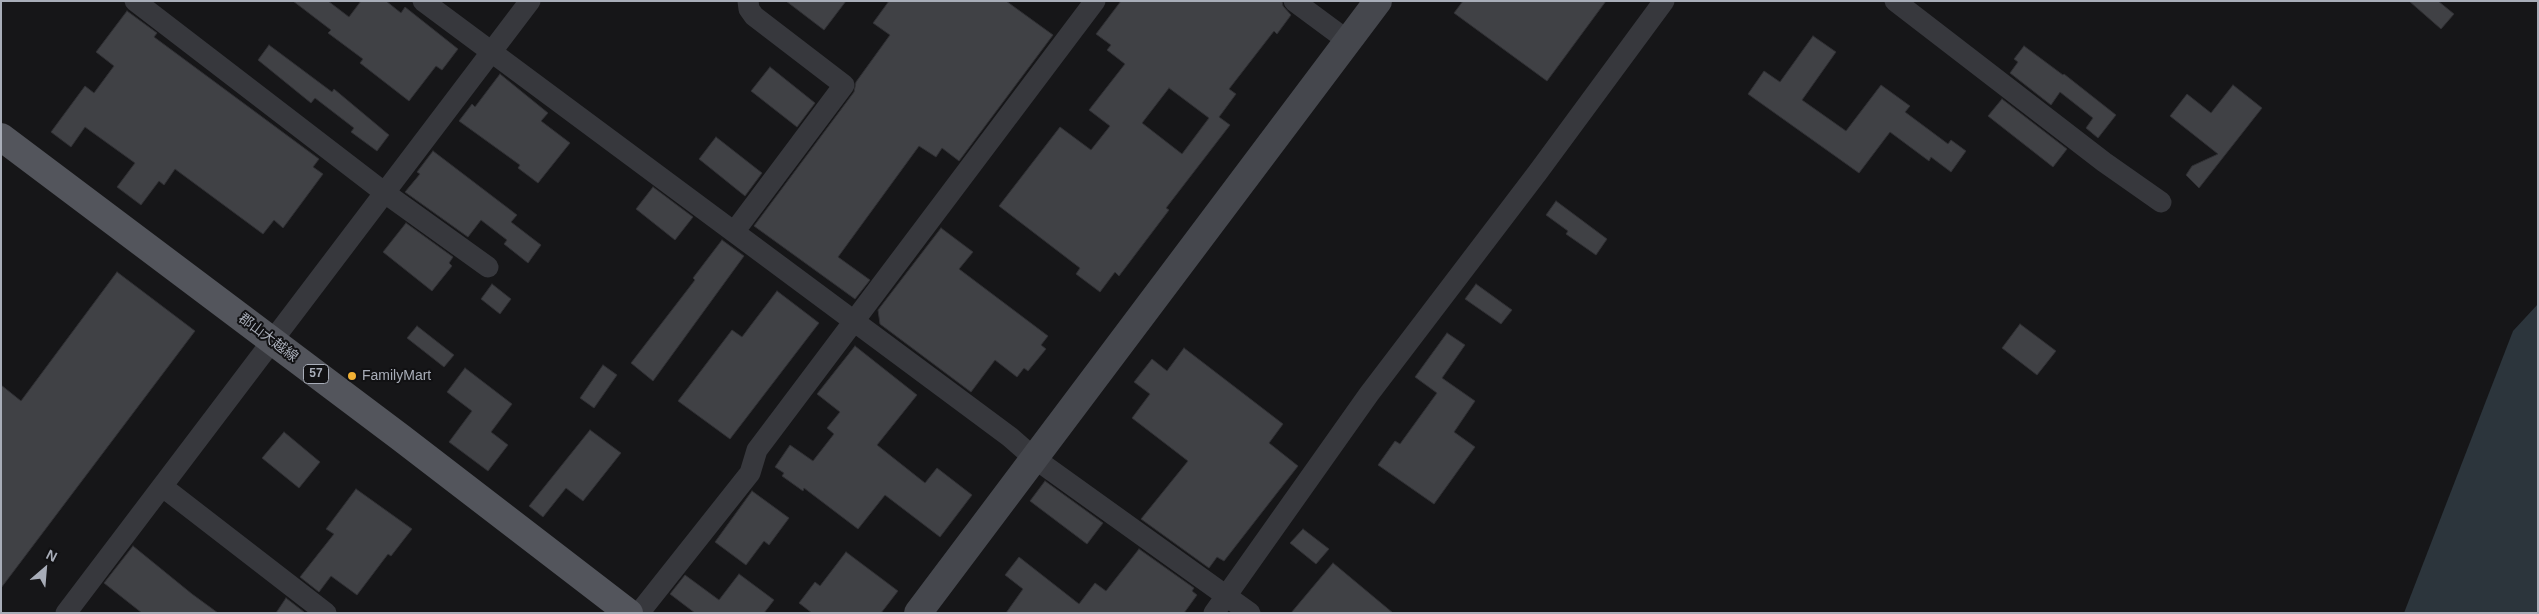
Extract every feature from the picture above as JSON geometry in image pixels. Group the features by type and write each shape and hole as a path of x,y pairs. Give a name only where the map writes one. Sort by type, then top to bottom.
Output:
{"main road":[{"name":"郡山大越線","path":"1,137 629,613"}],"street":[{"path":"135,1 385,194 488,267"},
{"path":"423,1 1010,437 1034,458 1250,613"},
{"path":"66,613 530,1"},
{"path":"734,232 844,85 754,16 749,9 748,1"},
{"path":"639,613 750,473 756,450 855,322 1094,1"},
{"path":"1294,1 1348,41"},
{"path":"918,613 1378,1"},
{"path":"1214,613 1369,394 1538,172 1664,1"},
{"path":"1895,1 2104,162 2161,202"},
{"path":"163,487 326,613"}],"shaded area":[{"path":"2538,304 2538,613 2404,613 2513,331"}],"building":[{"path":"293,1 328,1 349,17 361,1 386,1 401,13 405,7 458,49 442,70 436,66 409,101 360,63 363,59 328,33 331,30"},
{"path":"786,1 846,1 824,30"},
{"path":"889,1 1006,1 1053,35 959,161 942,148 936,157 919,146 838,257 870,280 855,299 754,226 854,92 856,82 890,35 873,23"},
{"path":"1121,1 1282,1 1283,6 1291,15 1277,34 1274,31 1229,89 1236,94 1219,117 1230,125 1166,208 1169,210 1119,276 1115,272 1100,292 1076,274 1080,268 999,206 1060,127 1091,150 1110,126 1089,110 1125,64 1107,50 1111,45 1096,34","holes":["1169,88 1209,118 1182,154 1142,123"]},
{"path":"1463,1 1606,1 1547,81 1454,13"},
{"path":"2409,1 2438,1 2454,14 2441,29"},
{"path":"127,11 157,33 154,37 319,159 313,167 323,174 283,228 274,220 263,234 175,169 164,185 159,181 141,205 117,187 135,163 85,127 71,147 51,132 85,86 94,93 114,66 96,52"},
{"path":"1813,36 1836,52 1802,100 1846,131 1881,85 1910,106 1905,112 1948,144 1951,140 1966,151 1951,172 1931,157 1929,161 1890,132 1859,173 1748,94 1764,71 1780,82"},
{"path":"269,45 332,92 334,89 389,135 377,151 351,132 354,128 315,98 311,103 258,60"},
{"path":"2024,46 2064,74 2116,115 2098,138 2086,128 2093,118 2060,92 2051,105 2010,73 2018,62 2014,59"},
{"path":"770,67 815,103 797,127 751,91"},
{"path":"500,74 548,113 541,121 570,143 538,183 518,168 520,165 459,121 472,104 475,107"},
{"path":"2233,85 2262,108 2199,188 2186,175 2192,166 2218,154 2170,116 2187,94 2211,113"},
{"path":"2002,99 2067,149 2053,167 1988,116"},
{"path":"716,137 762,173 745,196 699,159"},
{"path":"433,151 517,215 511,222 541,245 528,263 504,244 507,240 481,220 468,237 405,192 420,174 417,172"},
{"path":"653,187 693,217 675,240 636,209"},
{"path":"1556,201 1607,239 1596,255 1566,234 1568,231 1546,215"},
{"path":"406,223 453,257 449,263 452,266 432,291 383,252"},
{"path":"941,228 973,252 959,269 1048,336 1041,345 1046,349 1028,371 1024,368 1017,377 995,360 971,392 880,324 878,310"},
{"path":"722,240 744,256 653,381 631,363 695,280 693,278"},
{"path":"117,272 195,331 1,588 1,385 21,401"},
{"path":"492,284 511,299 500,314 481,299"},
{"path":"1476,284 1512,310 1501,324 1465,299"},
{"path":"777,291 819,323 730,439 678,401 732,330 742,337"},
{"path":"2020,324 2056,351 2037,375 2002,348"},
{"path":"417,326 454,355 444,367 407,338"},
{"path":"1447,333 1465,345 1442,378 1475,401 1454,432 1475,447 1434,504 1378,465 1395,441 1400,444 1437,393 1415,377"},
{"path":"855,346 917,395 877,445 925,483 937,468 972,495 940,537 885,495 858,529 804,488 803,491 782,476 784,473 775,467 790,445 813,461 834,434 827,428 840,412 817,394"},
{"path":"1184,348 1283,424 1269,443 1298,466 1224,561 1217,557 1209,568 1141,519 1188,461 1132,418 1150,394 1134,382 1152,359 1167,371"},
{"path":"603,365 617,375 594,408 580,398"},
{"path":"465,368 512,404 491,432 508,445 488,471 449,442 472,411 447,392"},
{"path":"590,430 621,453 583,501 566,488 543,517 529,506"},
{"path":"284,432 320,462 299,488 262,458"},
{"path":"1045,481 1103,523 1087,544 1030,501"},
{"path":"356,489 412,529 391,556 388,554 357,595 331,576 319,592 300,577 334,534 326,529"},
{"path":"752,491 789,518 769,545 764,541 746,565 715,542"},
{"path":"1303,529 1329,549 1316,564 1290,543"},
{"path":"133,546 218,613 142,613 104,583"},
{"path":"1139,549 1194,588 1192,591 1197,595 1184,613 1006,613 1023,589 1005,575 1019,557 1079,604 1095,583 1106,591"},
{"path":"846,552 898,591 881,613 812,613 799,603 815,582 820,586"},
{"path":"1333,563 1393,613 1291,613"},
{"path":"739,574 774,600 764,613 695,613 670,594 685,575 719,600"},
{"path":"286,598 304,612 276,613"}],"place":[{"name":"FamilyMart","path":"352,376"}]}
